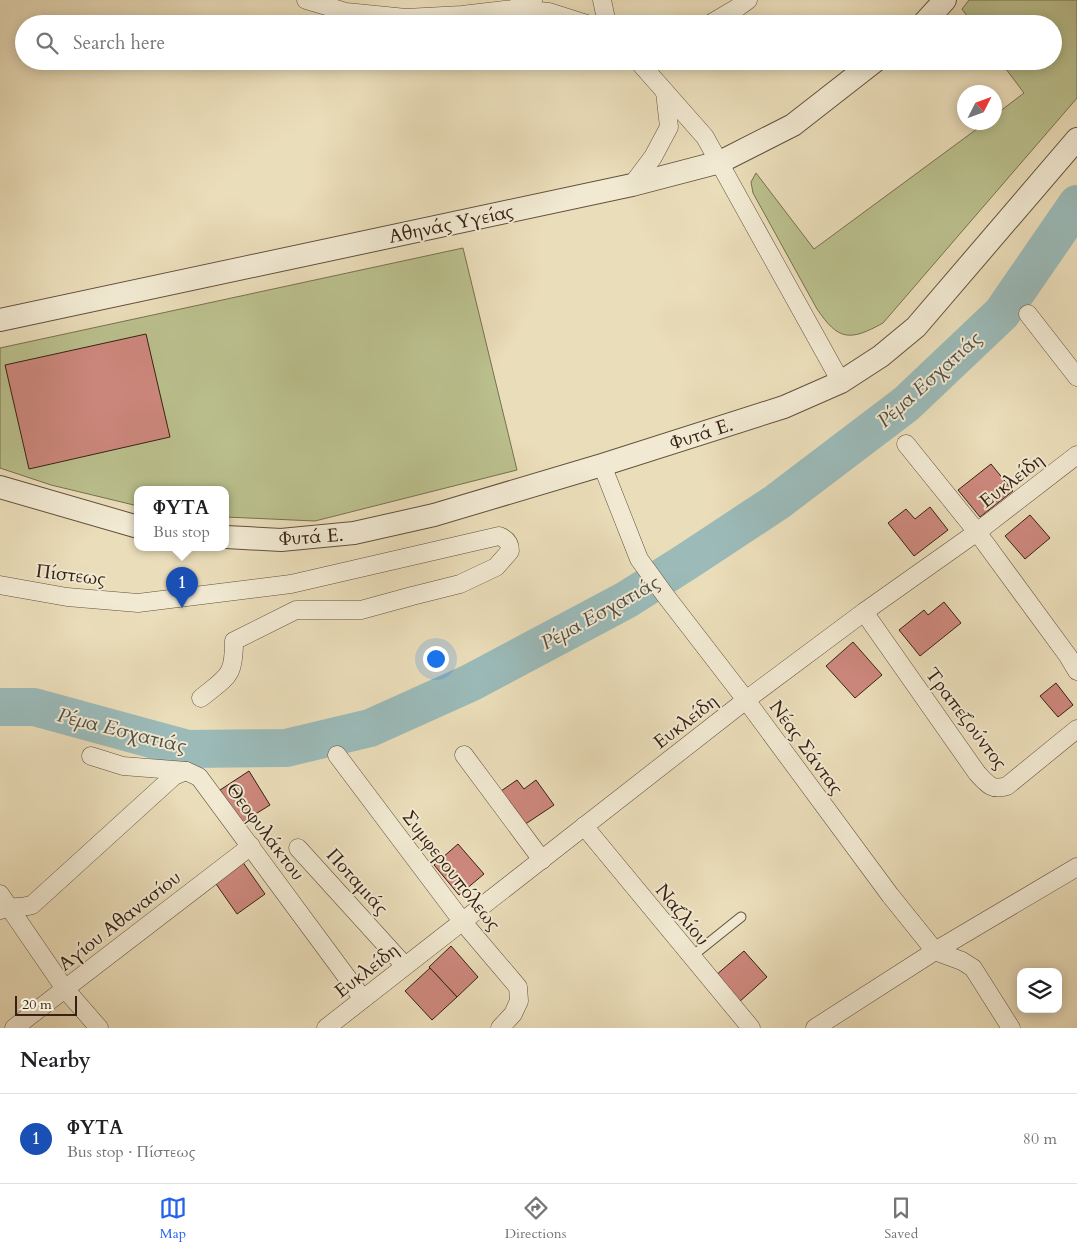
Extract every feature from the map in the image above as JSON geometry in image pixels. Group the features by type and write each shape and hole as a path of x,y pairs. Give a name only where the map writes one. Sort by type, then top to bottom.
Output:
{"street":[{"path":"306,0 346,12 376,15"},
{"path":"513,9 533,0"},
{"path":"602,0 605,15"},
{"path":"725,15 748,0"},
{"path":"932,15 946,0"},
{"path":"462,15 513,9 549,12 558,15"},
{"path":"646,70 706,137 841,382"},
{"name":"Αθηνάς Υγείας","path":"0,320 632,184 720,162 793,125 863,70"},
{"path":"632,184 654,157 669,127 665,92"},
{"name":"Φυτά Ε.","path":"229,537 281,540 354,534 434,515 602,465 784,407 841,382 881,356 916,327 1077,139"},
{"path":"1028,314 1077,377"},
{"path":"906,444 977,532 1074,659"},
{"name":"Ευκλείδη","path":"326,1028 746,700 864,612 977,532 1077,455"},
{"name":"Νέας Σάντας","path":"602,465 639,559 890,895 935,951"},
{"path":"0,487 134,526"},
{"name":"Πίστεως","path":"0,585 67,597 138,602 292,584 499,536 506,539 510,545 510,551 496,568 460,584 361,610 296,610 234,640 234,662 228,676 202,698"},
{"name":"Τραπεζούντος","path":"864,612 977,773 989,785 999,789 1008,786 1077,729"},
{"name":"Συμφερουπόλεως","path":"337,754 462,922 518,987 519,1001 513,1014 500,1028"},
{"path":"464,755 542,860"},
{"path":"91,756 123,766 186,771"},
{"path":"3,904 20,908 32,905 174,776 186,771"},
{"name":"Θεοφυλάκτου","path":"186,771 199,778 363,1000"},
{"name":"Ναζλίου","path":"584,826 751,1028"},
{"name":"Αγίου Αθανασίου","path":"14,1028 251,846"},
{"name":"Ποταμιάς","path":"298,848 405,966"},
{"path":"815,1028 935,951 1077,867"},
{"path":"3,904 65,988 99,1028"},
{"path":"935,951 962,961 973,968 1011,1028"}],"lane":[{"path":"691,957 741,917"}],"green space":[{"path":"969,0 1077,0 1077,98 883,323 861,333 845,335 831,327 817,309 753,193 751,182 756,173 814,249 976,130 1002,130 1002,110 1024,93 1007,70 1062,70 1062,15 966,15 962,9"},
{"path":"463,248 517,470 315,521 229,517 229,486 134,486 134,505 51,485 0,468 0,348"}],"building":[{"path":"146,334 170,437 29,469 5,365"},
{"path":"991,464 1013,491 980,517 958,490"},
{"path":"930,507 948,530 914,556 888,523 906,509 915,519"},
{"path":"1030,515 1050,538 1025,559 1005,536"},
{"path":"944,602 961,623 920,656 899,630 924,610 928,615"},
{"path":"853,642 882,675 855,698 826,666"},
{"path":"1056,683 1073,705 1058,717 1040,696"},
{"path":"249,771 270,805 241,823 220,790"},
{"path":"517,780 524,789 536,780 554,805 524,825 501,791"},
{"path":"458,844 484,874 459,895 434,865"},
{"path":"242,861 265,894 237,914 214,881"},
{"path":"451,946 478,977 457,997 429,967"},
{"path":"744,951 767,977 738,1003 715,976"},
{"path":"430,968 457,997 432,1020 405,991"}],"waterway":[{"name":"Ρέμα Εσχατιάς","path":"0,707 34,707 188,749 286,748 370,728 470,683 626,600 686,562 777,502 906,404 1002,313 1077,204"}],"place":[{"name":"ΦΥΤΑ","path":"182,608"}]}
